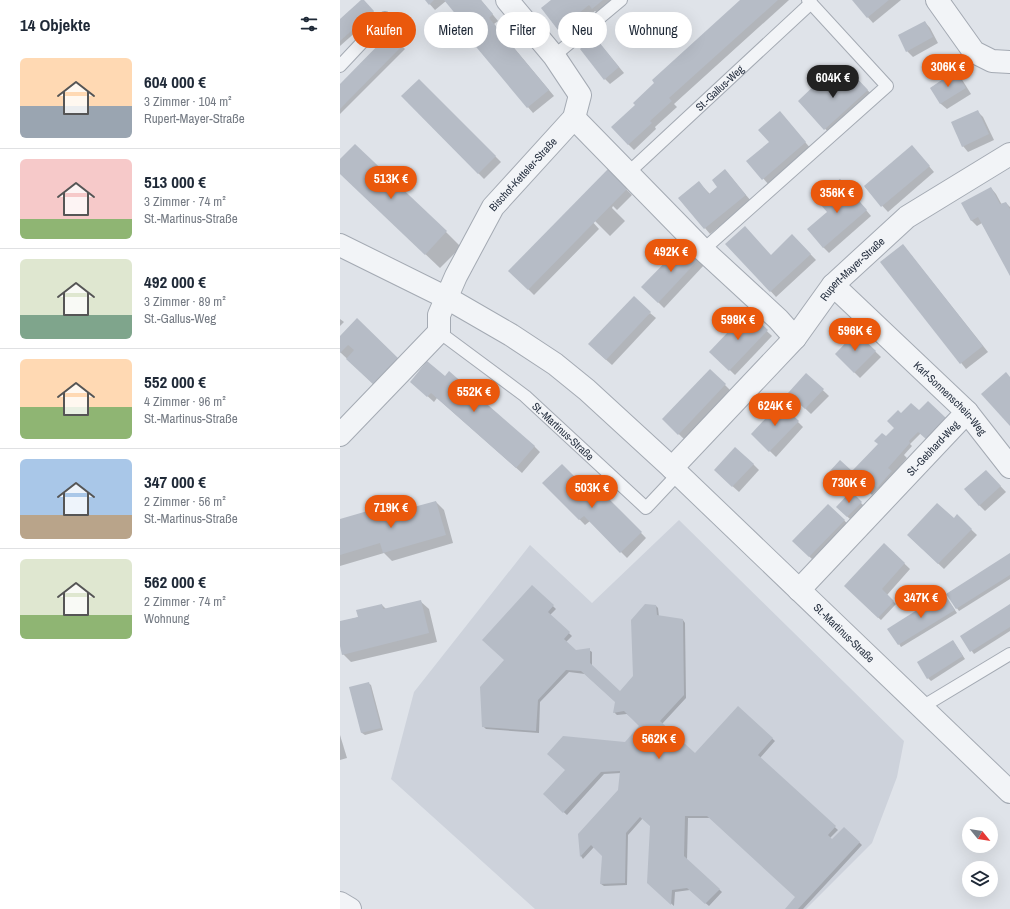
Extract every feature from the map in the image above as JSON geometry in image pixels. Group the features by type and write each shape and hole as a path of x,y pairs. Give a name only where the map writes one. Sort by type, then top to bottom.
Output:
{"street":[{"name":"Bischof-Ketteler-Straße","path":"447,298 456,276 493,207 574,118 580,95 554,56 507,0"},
{"path":"936,0 974,52 992,61 1010,62"},
{"path":"574,118 704,250 778,319 795,338"},
{"name":"Rupert-Mayer-Straße","path":"675,471 795,338 833,285 907,217 1010,154"},
{"name":"St.-Martinus-Straße","path":"340,246 447,298 511,335 555,364 587,390 675,471 1010,792"},
{"name":"Karl-Sonnenschein-Weg","path":"833,285 967,412 1010,467"},
{"path":"340,436 439,332 439,315 447,298"},
{"name":"St.-Gebhard-Weg","path":"799,590 967,412"},
{"path":"340,903 350,909"}],"lane":[{"path":"554,56 621,0"},
{"path":"704,250 887,86 809,2"},
{"name":"St.-Gallus-Weg","path":"628,173 809,2"},
{"path":"340,66 357,48"},
{"name":"St.-Martinus-Straße","path":"439,332 525,396 646,508 675,471"},
{"path":"922,707 1010,654"}],"shaded area":[{"path":"679,520 904,741 897,777 872,843 806,909 535,909 391,779 414,692 530,545 592,603"}],"building":[{"path":"361,0 364,0 374,11 352,12 352,30 340,41 340,19"},
{"path":"425,0 434,0 429,5"},
{"path":"444,0 481,0 493,14 489,18 496,26 496,48 514,48 549,90 527,108 477,48 488,48 488,12 454,12"},
{"path":"551,0 603,0 592,9 589,5 580,12 558,12 558,30 550,20 550,12 544,12 541,8"},
{"path":"740,0 778,0 669,98 672,101 650,121 652,123 628,145 611,127 635,105 633,103 654,83 652,80 687,48 692,48 692,44"},
{"path":"852,0 889,0 867,18"},
{"path":"925,21 933,37 906,52 898,35"},
{"path":"375,48 400,48 340,109 340,84"},
{"path":"604,48 619,67 604,80 580,49"},
{"path":"849,70 868,90 824,130 798,101 819,81 827,90"},
{"path":"955,71 966,88 940,104 930,88"},
{"path":"419,79 496,156 478,174 401,96"},
{"path":"978,110 989,134 962,147 951,122"},
{"path":"780,111 806,142 762,180 746,161 769,142 758,130"},
{"path":"355,144 447,231 425,255 340,174 340,159"},
{"path":"912,145 930,166 881,207 864,186"},
{"path":"608,169 628,188 528,290 508,271"},
{"path":"725,169 746,195 704,229 678,198 699,181 709,194 717,187 712,180"},
{"path":"840,179 867,210 823,248 807,229 827,212 821,205 832,196 827,190"},
{"path":"991,187 1000,204 1006,202 1010,209 1010,276 978,217 971,221 961,203"},
{"path":"745,226 771,255 792,234 811,254 770,292 725,244"},
{"path":"684,243 700,258 658,303 641,287"},
{"path":"903,244 983,346 960,364 880,262"},
{"path":"634,296 651,312 606,360 588,344"},
{"path":"748,311 768,330 729,371 709,352"},
{"path":"357,318 400,360 375,386 346,359 354,350 348,345 340,353 340,336"},
{"path":"856,332 876,351 854,373 835,354"},
{"path":"427,361 445,376 449,371 535,446 516,468 431,393 427,397 410,382"},
{"path":"710,369 726,384 678,435 662,419"},
{"path":"1006,372 1010,377 1010,426 981,394"},
{"path":"806,373 824,389 805,409 788,393"},
{"path":"928,401 946,418 926,439 918,432 909,441 910,443 888,468 892,471 877,488 872,483 865,491 852,478 844,487 829,472 840,460 852,471 878,444 874,441 882,433 886,436 894,428 887,421 898,410 901,413 911,403 919,410"},
{"path":"780,403 799,421 769,452 751,434"},
{"path":"735,447 754,464 732,487 714,470"},
{"path":"562,464 599,501 605,495 642,532 620,553 584,516 579,520 542,483"},
{"path":"986,470 1001,486 979,506 964,489"},
{"path":"851,491 862,502 847,517 836,507"},
{"path":"436,501 446,535 383,553 380,543 340,555 340,519 371,510 373,518"},
{"path":"937,503 954,518 957,514 972,529 938,564 907,535"},
{"path":"828,504 845,520 809,557 792,541"},
{"path":"884,543 905,563 882,589 894,601 878,618 844,586"},
{"path":"1010,553 1010,575 956,609 946,594"},
{"path":"532,585 554,605 548,612 570,632 564,639 576,650 590,648 590,663 620,691 633,676 631,620 645,604 656,605 657,615 683,619 684,695 660,721 695,753 738,706 773,738 758,755 836,826 828,835 832,839 844,827 860,842 798,909 785,909 795,897 707,816 685,816 684,856 720,889 705,904 687,888 672,890 671,905 647,883 650,826 640,817 626,833 625,883 600,884 602,856 591,845 580,857 578,834 618,790 620,771 601,772 563,813 543,794 565,770 547,754 563,736 625,742 639,726 624,711 613,713 615,702 581,671 566,670 538,700 536,731 482,727 480,687 504,660 482,640"},
{"path":"944,593 955,610 898,645 887,629"},
{"path":"421,600 429,633 342,655 340,646 340,621 358,617 356,610 382,604 383,609"},
{"path":"1010,604 1010,627 970,652 960,636"},
{"path":"953,640 963,656 927,679 917,662"},
{"path":"369,682 381,728 361,733 349,687"}]}
